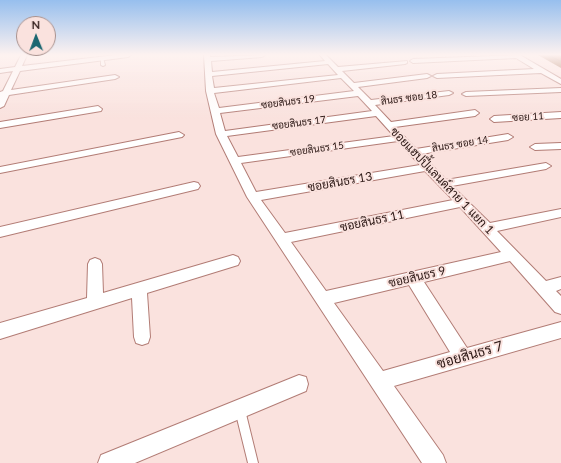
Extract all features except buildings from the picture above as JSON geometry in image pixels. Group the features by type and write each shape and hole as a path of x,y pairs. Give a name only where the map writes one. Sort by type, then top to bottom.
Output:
{"street":[{"path":"0,106 3,94 12,77"},
{"path":"3,94 90,77"},
{"path":"106,77 115,77"},
{"path":"209,77 210,91 221,134 253,197 435,463"},
{"path":"210,91 271,77"},
{"name":"ซอยแฮปปี้แลนด์สาย 1 แยก 1","path":"345,77 399,138 461,203 488,228 561,307"},
{"path":"352,85 422,77"},
{"path":"552,77 561,82"},
{"path":"466,94 561,90"},
{"name":"ซอยสินธร 19","path":"215,111 360,93"},
{"name":"สินธร ซอย 18","path":"369,103 449,93"},
{"path":"0,125 98,109"},
{"name":"ซอยสินธร 17","path":"221,134 377,113"},
{"path":"388,125 475,113"},
{"name":"ซอย 11","path":"494,119 561,115"},
{"path":"0,170 179,135"},
{"name":"สินธร ซอย 14","path":"413,152 508,137"},
{"name":"ซอยสินธร 15","path":"235,161 399,138"},
{"path":"535,147 561,146"},
{"path":"444,184 546,166"},
{"name":"ซอยสินธร 13","path":"253,197 427,167"},
{"path":"0,232 194,186"},
{"name":"ซอยสินธร 11","path":"282,239 461,203"},
{"path":"488,228 561,213"},
{"name":"ซอยสินธร 9","path":"322,299 512,255"},
{"path":"0,331 233,261"},
{"path":"95,264 95,302"},
{"path":"413,278 463,357"},
{"path":"543,288 561,283"},
{"path":"138,289 142,337"},
{"name":"ซอยสินธร 7","path":"379,381 561,330"},
{"path":"109,463 299,384"}],"lane":[{"path":"240,408 253,463"}]}
